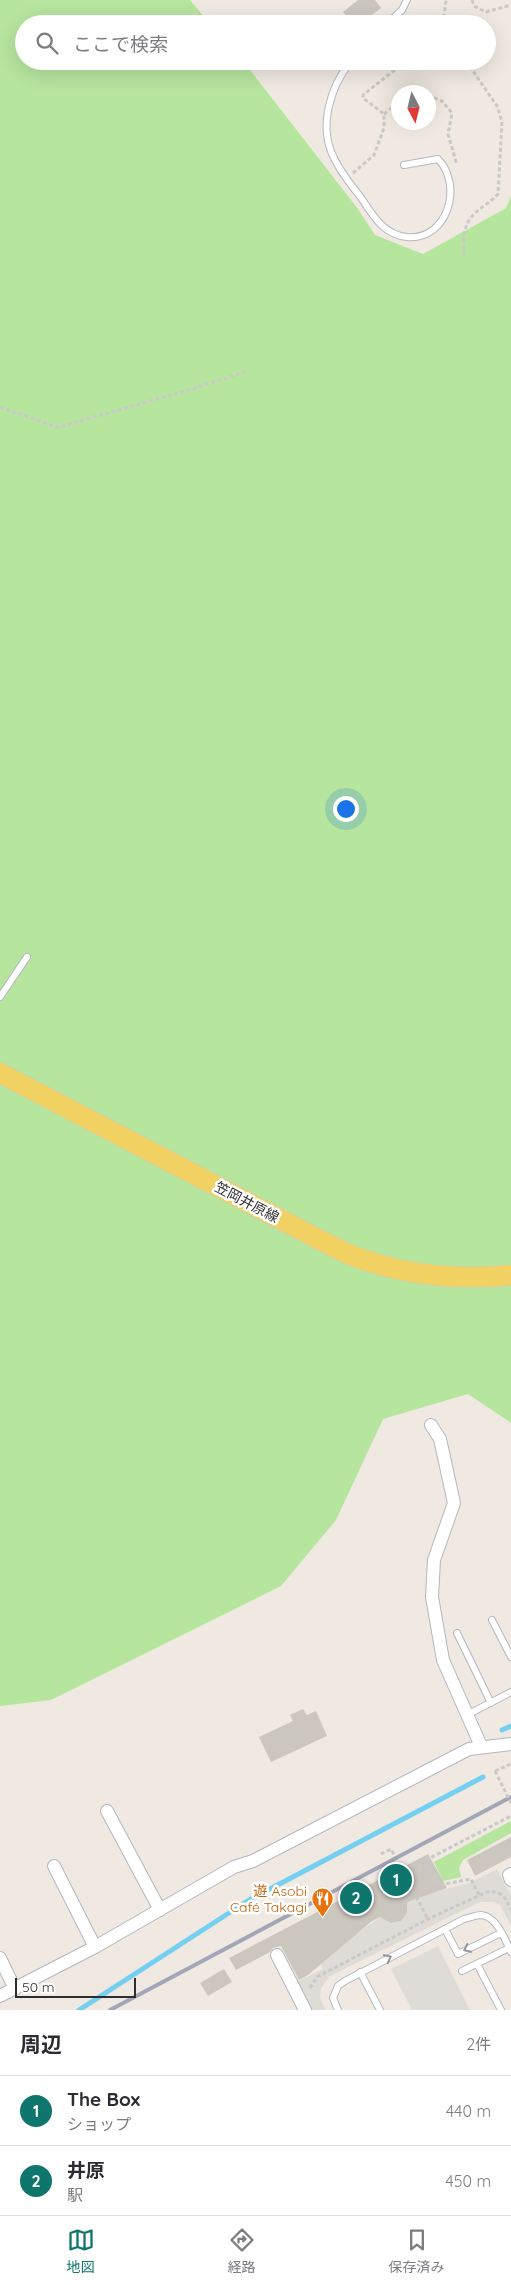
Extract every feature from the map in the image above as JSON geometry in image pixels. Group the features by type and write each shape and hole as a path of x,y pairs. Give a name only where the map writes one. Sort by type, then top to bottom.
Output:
{"main road":[{"name":"笠岡井原線","path":"0,1073 320,1240 359,1258 408,1271 451,1278 511,1275"}],"street":[{"path":"431,1425 440,1439 454,1503 434,1560 432,1597 443,1660 481,1746"},
{"path":"0,1996 96,1947 234,1867 253,1861 469,1749 481,1746 511,1744"},
{"path":"108,1811 160,1910"},
{"path":"54,1866 96,1947"},
{"path":"511,1874 509,1875 511,1880"},
{"path":"277,1955 305,2010"},
{"path":"0,1958 15,1988"}],"lane":[{"path":"397,15 402,10 407,0"},
{"path":"344,70 333,89 328,106 327,124 333,156 378,223 390,232 406,237 420,236 434,229 445,216 451,202 450,186 443,164 438,159 404,165"},
{"path":"0,997 27,957"},
{"path":"492,1620 511,1657"},
{"path":"457,1633 491,1703"},
{"path":"467,1715 511,1692"},
{"path":"338,2010 333,1998 338,1986 360,1972 464,1919 480,1915 496,1923 510,1950 462,1971"},
{"path":"445,1929 458,1954 501,1933"},
{"path":"477,1964 501,2010"},
{"path":"360,1972 380,2010"}],"path":[{"path":"444,15 446,0"},
{"path":"472,0 474,6 486,12 511,4"},
{"path":"384,114 363,98 362,94 394,70"},
{"path":"464,255 462,235 465,227 476,211 498,194 502,122 497,106 472,70"},
{"path":"436,98 442,101 452,113 448,134 458,170"},
{"path":"384,114 391,108"},
{"path":"347,178 374,155 384,128 384,114"},
{"path":"0,407 57,426 66,426 248,371"},
{"path":"511,1764 495,1771 511,1804"},
{"path":"480,1895 471,1879 439,1885 426,1860 511,1816"},
{"path":"381,1854 391,1848 428,1919"},
{"path":"406,1876 428,1864"}],"green space":[{"path":"0,0 190,0 202,15 15,15 15,70 250,70 358,209 375,235 423,254 506,208 511,196 511,1423 468,1394 383,1419 336,1520 281,1586 51,1700 0,1706"},
{"path":"511,1821 511,1833 463,1860 459,1868 461,1877 443,1881 434,1862"}],"shaded area":[{"path":"497,1869 511,1896 511,1926 500,1905 494,1902 480,1902 330,1976 321,1988 320,1998 326,2010 310,2010 296,1982 323,1969 321,1964 350,1938 382,1916 391,1923 401,1921 407,1913 405,1902 430,1893 469,1883"},
{"path":"438,1946 470,2010 412,2010 391,1969"}],"building":[{"path":"358,0 375,0 381,8 372,15 346,15 343,12"},
{"path":"303,1709 307,1715 316,1711 327,1736 271,1762 259,1737 293,1721 290,1715"},
{"path":"511,1837 511,1857 475,1876 467,1860"},
{"path":"428,1854 447,1888 407,1902 407,1913 401,1921 391,1923 380,1917 372,1921 308,1975 299,1980 281,1946 273,1948 270,1952 236,1970 229,1958"},
{"path":"224,1969 232,1982 208,1996 200,1983"}],"waterway":[{"path":"502,1730 511,1726"},
{"path":"79,2010 249,1900 483,1777"}],"railway":[{"path":"110,2010 511,1797"}],"place":[{"name":"The Box","path":"396,1880"},
{"name":"井原","path":"356,1898"},
{"name":"遊 Asobi Café Takagi","path":"323,1918"}]}
